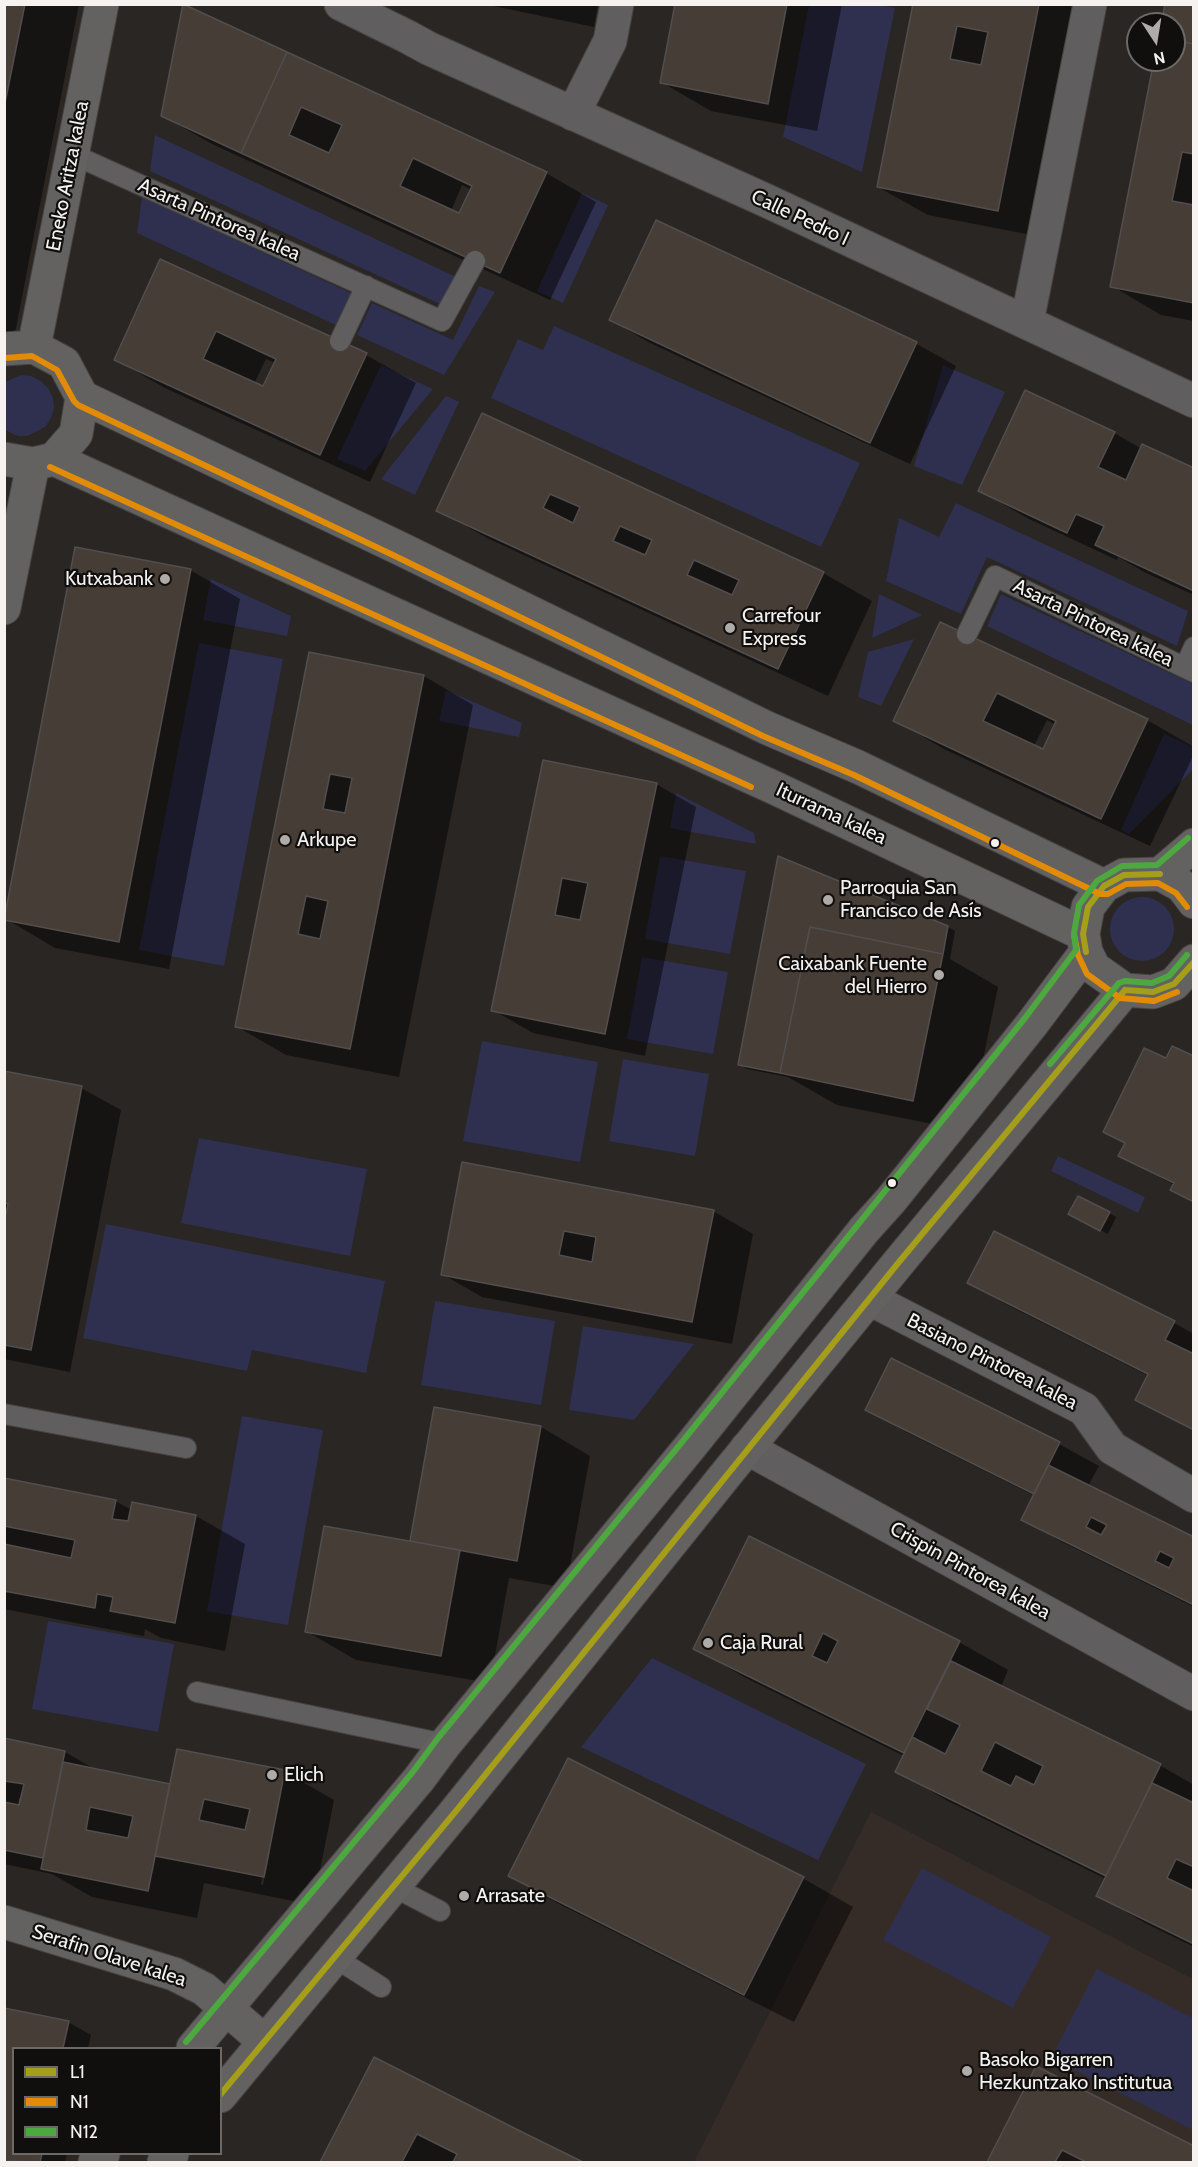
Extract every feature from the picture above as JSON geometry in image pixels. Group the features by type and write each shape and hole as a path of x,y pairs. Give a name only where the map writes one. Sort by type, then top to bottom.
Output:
{"main road":[{"name":"Eneko Aritza kalea","path":"19,348 72,154 102,4"},
{"path":"4,608 30,460 76,434 82,398 64,363 19,348"},
{"path":"82,398 399,548 767,728 858,767 1104,886"},
{"name":"Iturrama kalea","path":"30,460 788,794 1084,943"},
{"path":"1160,874 1194,845"},
{"path":"195,2047 419,1779 445,1744 689,1448 1032,1024 1084,943 1088,907 1104,886 1124,875 1160,874 1182,886 1194,902"},
{"path":"1084,943 1094,968 1125,990 1153,992 1187,981"},
{"path":"222,2094 464,1802 747,1448 1125,990"},
{"name":"Serafin Olave kalea","path":"4,1922 174,1974 204,1989 265,2042"}],"street":[{"name":"Calle Pedro I","path":"341,4 428,48 1027,322 1194,401"},
{"path":"573,114 610,41 617,4"},
{"path":"1027,322 1090,4"},
{"name":"Basiano Pintorea kalea","path":"870,1299 1084,1408 1112,1448 1194,1496"},
{"name":"Crispin Pintorea kalea","path":"747,1448 1194,1694"}],"lane":[{"name":"Asarta Pintorea kalea","path":"72,154 442,321 475,261"},
{"path":"340,341 366,286"},
{"name":"Asarta Pintorea kalea","path":"967,634 995,576 1189,670 1194,647"},
{"path":"4,1414 186,1448"},
{"path":"197,1692 445,1744"},
{"path":"392,1886 440,1911"},
{"path":"334,1957 381,1987"}],"shaded area":[{"path":"875,4 895,8 862,172 783,137 809,5"},
{"path":"155,135 456,277 440,304 150,171"},
{"path":"582,193 608,205 563,303 537,291"},
{"path":"142,197 351,293 336,325 137,233"},
{"path":"479,286 495,292 444,375 357,335 372,303 453,340"},
{"path":"554,326 860,463 821,547 491,398 518,339 543,350"},
{"path":"381,365 433,389 365,471 337,459"},
{"path":"943,365 1005,392 962,485 914,466"},
{"path":"21,375 31,376 48,388 53,398 54,408 45,427 27,436 18,436 5,430 5,382"},
{"path":"446,396 459,402 415,495 381,479"},
{"path":"956,503 1188,611 1177,646 987,557 961,614 886,581 899,518 939,537"},
{"path":"211,579 291,616 287,636 203,620"},
{"path":"879,594 922,615 872,638"},
{"path":"1001,594 1193,684 1193,725 987,626"},
{"path":"914,639 881,706 858,697 868,652"},
{"path":"199,643 283,659 224,966 139,950"},
{"path":"446,690 522,723 519,737 439,721"},
{"path":"1164,734 1193,747 1193,769 1129,834 1121,830"},
{"path":"676,793 754,833 756,844 670,828"},
{"path":"660,856 746,871 730,954 645,939"},
{"path":"1136,897 1148,897 1165,906 1172,917 1174,929 1172,941 1165,952 1148,961 1136,961 1124,956 1115,947 1110,935 1110,923 1115,911 1124,902"},
{"path":"642,957 728,972 713,1054 627,1039"},
{"path":"482,1041 598,1062 580,1162 463,1141"},
{"path":"623,1059 709,1074 695,1156 609,1141"},
{"path":"199,1138 367,1169 350,1256 181,1223"},
{"path":"1058,1156 1145,1197 1138,1213 1051,1171"},
{"path":"106,1224 385,1281 366,1373 252,1350 247,1371 83,1338"},
{"path":"435,1301 555,1321 541,1405 421,1385"},
{"path":"583,1326 694,1344 634,1420 569,1410"},
{"path":"242,1416 323,1430 288,1625 207,1611"},
{"path":"48,1621 174,1644 158,1732 32,1709"},
{"path":"652,1658 866,1764 818,1860 581,1747"},
{"name":"Basoko Bigarren Hezkuntzako Institutua","path":"871,1812 1193,1979 1193,2162 694,2162"},
{"path":"922,1868 1051,1937 1013,2008 883,1940"},
{"path":"1097,1969 1193,2018 1193,2130 1051,2058"}],"building":[{"path":"4,4 25,4 4,108"},
{"path":"183,4 287,52 241,153 161,116"},
{"path":"675,4 787,4 768,104 660,83"},
{"path":"913,4 1039,4 998,211 877,187","holes":["957,26 988,32 981,65 950,59"]},
{"path":"1165,4 1194,4 1194,44 1186,42 1186,12 1163,12"},
{"path":"1186,42 1194,44 1194,154 1182,152 1172,201 1194,205 1194,303 1110,287 1152,72 1186,72"},
{"path":"287,52 547,172 500,273 241,153","holes":["301,107 342,125 329,153 289,135","413,158 472,186 459,213 400,186"]},
{"path":"656,220 917,342 870,443 609,320"},
{"path":"160,259 367,353 320,455 114,360","holes":["216,331 276,359 263,386 203,359"]},
{"path":"1025,390 1115,432 1098,467 1126,480 1142,444 1194,468 1194,591 1095,545 1104,526 1076,514 1067,533 978,491"},
{"path":"482,413 824,572 778,669 436,511","holes":["550,494 580,507 573,523 543,508","620,526 652,540 645,555 613,541","694,560 739,580 732,595 687,575"]},
{"path":"75,547 191,569 119,942 4,920"},
{"path":"940,622 1148,719 1101,819 893,721","holes":["997,693 1056,721 1043,749 983,721"]},
{"path":"309,652 424,675 350,1049 235,1027","holes":["330,774 352,778 345,813 323,809","306,896 328,901 320,939 298,934"]},
{"path":"543,760 657,783 605,1034 491,1011","holes":["562,878 588,883 580,920 555,915"]},
{"path":"778,856 948,926 943,954 810,927 780,1073 738,1065"},
{"path":"810,927 943,954 913,1101 780,1073"},
{"path":"1172,1046 1194,1056 1194,1202 1170,1190 1174,1183 1118,1156 1125,1143 1103,1132 1144,1048 1166,1058"},
{"path":"4,1071 82,1086 31,1350 4,1345 4,1224 8,1204 4,1203"},
{"path":"462,1162 714,1210 692,1322 441,1275","holes":["564,1231 596,1237 592,1262 559,1255"]},
{"path":"1078,1196 1110,1212 1100,1231 1068,1214"},
{"path":"994,1231 1175,1321 1165,1340 1194,1354 1194,1430 1135,1400 1148,1374 967,1283"},
{"path":"891,1358 1060,1442 1034,1494 865,1410"},
{"path":"434,1407 541,1426 517,1561 410,1541"},
{"path":"1048,1465 1194,1537 1194,1605 1021,1520","holes":["1091,1517 1107,1525 1101,1535 1086,1527","1160,1551 1174,1558 1169,1568 1155,1561"]},
{"path":"4,1478 116,1500 112,1519 128,1521 132,1502 196,1515 175,1623 110,1611 113,1597 97,1594 95,1608 4,1591 4,1544 71,1558 75,1540 4,1526"},
{"path":"324,1526 460,1550 441,1656 305,1632"},
{"path":"749,1536 960,1641 904,1753 693,1649","holes":["823,1633 838,1641 827,1663 812,1656"]},
{"path":"951,1661 1161,1764 1106,1876 895,1772 912,1737 945,1754 960,1725 927,1709","holes":["995,1742 1043,1766 1034,1785 1016,1776 1011,1786 981,1771"]},
{"path":"4,1738 65,1751 43,1858 4,1850 4,1802 19,1805 24,1784 4,1781"},
{"path":"177,1749 285,1770 264,1877 155,1856","holes":["204,1799 250,1809 245,1830 199,1820"]},
{"path":"568,1758 804,1877 744,1995 508,1876"},
{"path":"63,1762 170,1784 148,1891 41,1869","holes":["90,1807 133,1816 128,1838 86,1830"]},
{"path":"1152,1783 1194,1803 1194,1867 1176,1859 1167,1878 1194,1891 1194,1944 1096,1896"},
{"path":"4,2008 69,2021 63,2047 12,2047 12,2155 42,2155 40,2162 4,2161"},
{"path":"374,2057 583,2162 453,2162 457,2154 417,2134 402,2162 320,2162"},
{"path":"1036,2066 1194,2146 1194,2162 1086,2162 1062,2150 1055,2162 987,2162"}],"transit line":[{"name":"N1","path":"5,358 32,356 57,370 78,405 395,556 763,736 854,775 1100,894 1108,894 1126,884 1158,883 1176,893 1187,907"},
{"name":"N1","path":"50,467 751,787"},
{"name":"N12","path":"186,2042 412,1773 438,1738 682,1442 1025,1018 1076,950 1074,933 1079,905 1097,881 1122,866 1157,865 1188,838"},
{"name":"L1","path":"1086,952 1083,934 1088,907 1104,886 1124,875 1160,874"},
{"name":"N1","path":"1074,935 1078,955 1087,974 1120,998 1154,1001 1177,992"},
{"name":"N12","path":"1050,1064 1119,983 1125,981 1152,983 1169,976 1187,955"},
{"name":"L1","path":"1125,990 1153,992 1174,984 1194,962"},
{"name":"L1","path":"222,2093 456,1811 899,1262 1125,990"}],"place":[{"name":"Kutxabank","path":"165,579"},
{"name":"Carrefour Express","path":"730,628"},
{"name":"Arkupe","path":"285,840"},
{"name":"Parroquia San Francisco de Asís","path":"828,900"},
{"name":"Caixabank Fuente del Hierro","path":"939,975"},
{"name":"Caja Rural","path":"708,1643"},
{"name":"Elich","path":"272,1775"},
{"name":"Arrasate","path":"464,1896"},
{"name":"Basoko Bigarren Hezkuntzako Institutua","path":"967,2071"}]}
